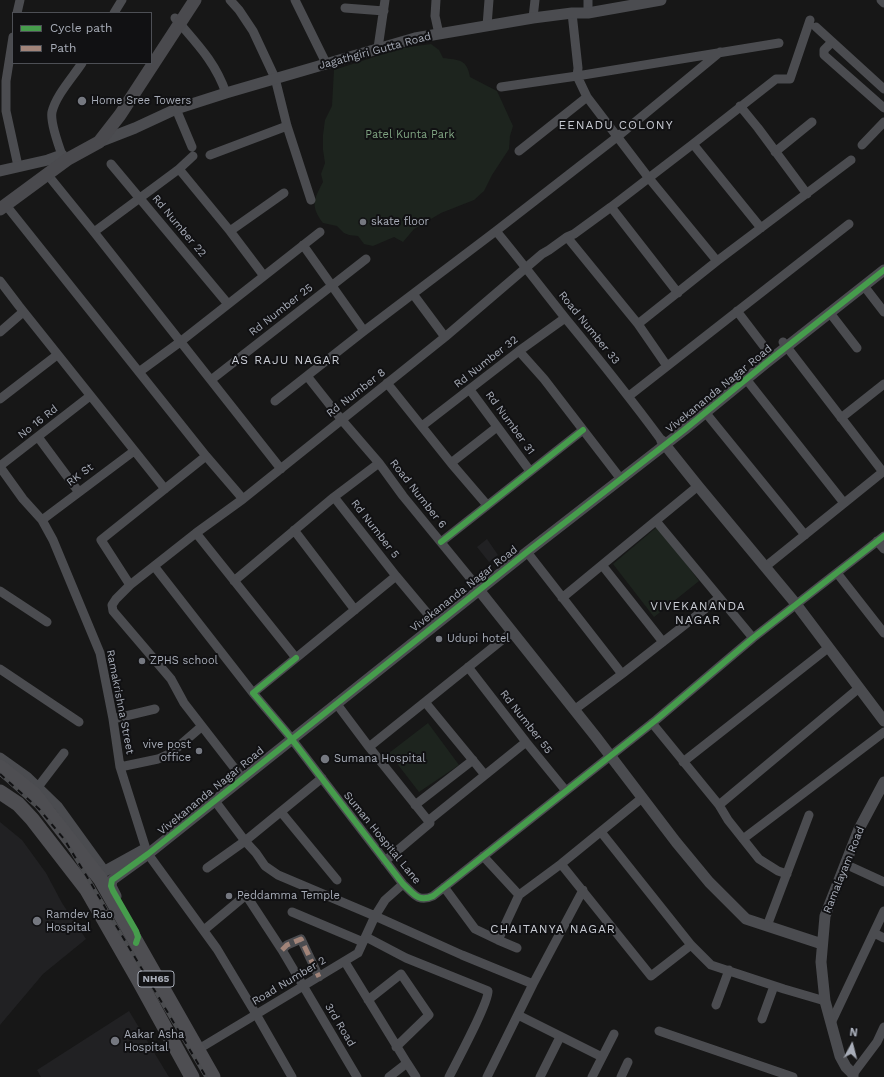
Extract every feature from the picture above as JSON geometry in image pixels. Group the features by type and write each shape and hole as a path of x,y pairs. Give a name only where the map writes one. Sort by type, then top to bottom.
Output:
{"highway":[{"name":"NH65","path":"0,767 50,806 99,871 101,880 213,1077"},
{"name":"NH65","path":"0,792 18,804 32,819 86,890 138,979 192,1077"}],"main road":[{"path":"152,62 188,0"},
{"path":"152,53 195,0"},
{"path":"2,205 52,165 62,155 93,134 104,123 144,64"},
{"path":"2,205 68,159 99,142 120,115 151,64"}],"street":[{"path":"18,12 20,0"},
{"path":"115,12 122,0"},
{"path":"230,0 239,10 253,31 274,78 287,126 311,200"},
{"path":"295,0 326,63"},
{"path":"378,48 385,0"},
{"path":"436,0 435,16 440,34"},
{"path":"487,26 489,0"},
{"path":"533,18 535,0"},
{"path":"588,0 588,13"},
{"name":"Jagathgiri Gutta Road","path":"99,142 135,128 176,109 274,78 415,38 533,18 572,13 588,13 628,3 661,0"},
{"path":"881,0 884,3"},
{"path":"345,8 384,12"},
{"path":"572,13 578,68 577,76 586,97 648,177 717,261"},
{"path":"177,21 203,49 221,78 226,93"},
{"name":"Rd Number 8","path":"201,727 184,703 171,679 113,611 112,605 116,599 130,585 196,533 243,499 445,337 542,254 574,234 611,207 776,79 790,79 813,24 832,42"},
{"path":"884,89 832,42 824,50 824,55 884,108"},
{"path":"12,43 6,81 6,110 18,166"},
{"path":"501,87 779,43"},
{"path":"275,401 617,137 720,52"},
{"path":"0,171 48,160 62,155 53,126 52,113 56,100 81,64"},
{"path":"519,151 586,97"},
{"path":"740,106 807,194"},
{"path":"94,232 179,169 193,151 176,109"},
{"path":"775,152 812,122"},
{"path":"862,145 884,122"},
{"path":"210,155 287,126"},
{"path":"693,144 761,228"},
{"path":"638,324 717,261 851,160"},
{"name":"Rd Number 22","path":"111,164 228,304"},
{"path":"179,169 230,231 264,276"},
{"path":"47,174 180,342 212,380 281,469"},
{"path":"230,231 284,193"},
{"path":"2,205 206,456 243,499"},
{"path":"611,207 678,292"},
{"path":"629,396 849,224"},
{"name":"Road Number 33","path":"496,231 629,396 664,442"},
{"path":"139,372 180,342 320,232"},
{"path":"567,237 638,324 667,366"},
{"path":"303,245 333,285 364,331"},
{"name":"Rd Number 25","path":"212,380 366,259"},
{"name":"Vivekananda Nagar Road","path":"136,943 138,937 136,931 111,886 112,880 238,774 336,703 617,474 705,412 884,263"},
{"name":"Vivekananda Nagar Road","path":"99,871 147,851 215,801 289,736 432,619 527,552 664,442 769,353 785,344 830,312 884,270"},
{"path":"0,281 57,355 165,489"},
{"path":"864,286 884,312"},
{"path":"413,294 445,337"},
{"path":"737,311 769,353"},
{"path":"0,332 23,312"},
{"path":"830,312 857,348"},
{"name":"Rd Number 32","path":"422,426 519,351 565,318"},
{"path":"766,567 883,471 785,344"},
{"path":"519,351 544,379 617,474"},
{"path":"0,398 57,355"},
{"name":"Road Number 6","path":"307,376 341,419 379,463 403,496 477,587"},
{"path":"746,379 844,503"},
{"path":"387,383 451,463 487,505"},
{"path":"841,418 884,384"},
{"name":"Rd Number 31","path":"470,390 530,471"},
{"name":"No 16 Rd","path":"0,466 90,396"},
{"path":"705,412 805,535"},
{"path":"451,463 497,427"},
{"path":"441,542 583,430"},
{"path":"38,437 78,491"},
{"path":"664,442 698,486 796,604 884,721"},
{"name":"RK St","path":"42,520 78,491 134,451"},
{"path":"130,585 101,540 206,456"},
{"path":"234,581 334,497 379,463"},
{"name":"Ramakrishna Street","path":"0,466 23,499 42,520 53,540 100,653 113,719 120,767 147,851 204,930 256,1014 292,1077"},
{"path":"562,598 698,486"},
{"name":"Rd Number 5","path":"334,497 432,619"},
{"path":"656,521 753,638"},
{"path":"294,530 355,610"},
{"path":"196,533 296,658"},
{"path":"881,539 884,549"},
{"name":"Suman Hospital Lane","path":"154,566 252,693 289,736 322,778 403,884 419,899 427,899 433,896 652,723 753,638 881,539"},
{"path":"527,552 622,674"},
{"path":"602,565 663,642"},
{"path":"837,573 884,633"},
{"path":"252,693 396,576"},
{"path":"477,587 610,755 676,842 709,882 746,919 822,944"},
{"path":"0,591 47,622"},
{"path":"574,710 719,598"},
{"path":"369,747 512,632"},
{"path":"683,762 828,648"},
{"name":"Rd Number 55","path":"468,667 566,791"},
{"path":"0,669 79,722"},
{"path":"719,805 859,688"},
{"path":"425,702 485,775"},
{"path":"336,703 430,823 385,861"},
{"path":"113,719 155,710"},
{"path":"652,723 719,805 743,839 759,858 778,871 787,874"},
{"path":"120,767 158,759 171,753 201,727 238,774"},
{"path":"743,839 884,732"},
{"path":"428,821 526,742"},
{"path":"38,787 64,753"},
{"path":"0,758 28,777 38,787 50,806"},
{"path":"415,805 473,760"},
{"path":"207,868 245,841 322,778"},
{"name":"Ramalayam Road","path":"853,1076 840,1056 825,1001 821,962 822,944 825,916 859,829 884,782"},
{"path":"498,940 519,895 562,864 642,798"},
{"path":"215,801 265,866 278,876 533,984"},
{"path":"281,812 337,880"},
{"path":"767,926 809,815"},
{"path":"601,832 691,945 712,965 825,1001"},
{"path":"483,856 519,895"},
{"path":"562,864 651,976 691,945"},
{"path":"845,864 884,882"},
{"name":"Road Number 2","path":"197,1050 358,953 375,916 385,900 403,884"},
{"path":"444,887 475,929 517,948"},
{"path":"487,1077 533,984 583,890"},
{"name":"3rd Road","path":"204,930 246,895 282,950 357,1077"},
{"path":"292,912 365,940 488,991 487,998 449,1077"},
{"path":"831,1023 884,912"},
{"path":"874,933 884,938"},
{"path":"282,950 287,945 301,939 319,977"},
{"path":"345,962 396,1047 416,1077"},
{"path":"716,1005 728,970"},
{"path":"368,1000 401,974 429,1015 396,1047"},
{"path":"762,1019 774,986"},
{"path":"518,1015 602,1057"},
{"path":"853,1076 877,1042 884,1027"},
{"path":"659,1031 793,1077"},
{"path":"592,1077 614,1034"},
{"path":"540,1077 560,1037"},
{"path":"621,1077 628,1062"},
{"path":"389,1077 406,1063"}],"shaded area":[{"path":"487,539 498,555 489,562 477,547"},
{"name":"Ramdev Rao Hospital","path":"0,822 22,840 46,873 62,903 86,939 43,974 0,1025"},
{"name":"Aakar Asha Hospital","path":"129,1011 169,1077 41,1077 37,1070"}],"green space":[{"name":"Patel Kunta Park","path":"431,44 439,50 443,58 458,60 467,67 470,77 497,91 513,126 510,136 509,149 492,175 484,191 474,200 441,213 414,229 403,242 394,237 373,246 364,244 358,236 349,235 344,233 337,226 323,223 316,212 315,207 317,193 323,182 321,174 325,163 323,135 325,120 332,106 334,70 402,48"},
{"path":"658,526 699,581 654,617 613,564"},
{"path":"428,723 459,765 419,792 389,753"}],"railway":[{"path":"0,774 39,809 64,839 206,1077"}],"marked path":[{"path":"282,950 287,945 301,939 319,977"}],"cycle path":[{"path":"136,943 138,937 136,931 113,891 111,886 112,880 148,854 884,270"},
{"path":"441,542 583,430"},
{"path":"296,658 253,693 287,733 403,884 416,896 420,898 428,898 433,896 656,720 753,638 884,536"}],"place":[{"name":"Home Sree Towers","path":"82,101"},
{"name":"skate floor","path":"363,222"},
{"name":"Udupi hotel","path":"439,639"},
{"name":"ZPHS school","path":"142,661"},
{"name":"vive post office","path":"199,751"},
{"name":"Sumana Hospital","path":"325,759"},
{"name":"Peddamma Temple","path":"229,896"},
{"name":"Ramdev Rao Hospital","path":"37,921"},
{"name":"Aakar Asha Hospital","path":"115,1041"}],"district":[{"name":"EENADU COLONY","path":"616,125"},
{"name":"AS RAJU NAGAR","path":"286,360"},
{"name":"VIVEKANANDA NAGAR","path":"698,613"},
{"name":"CHAITANYA NAGAR","path":"553,929"}]}
